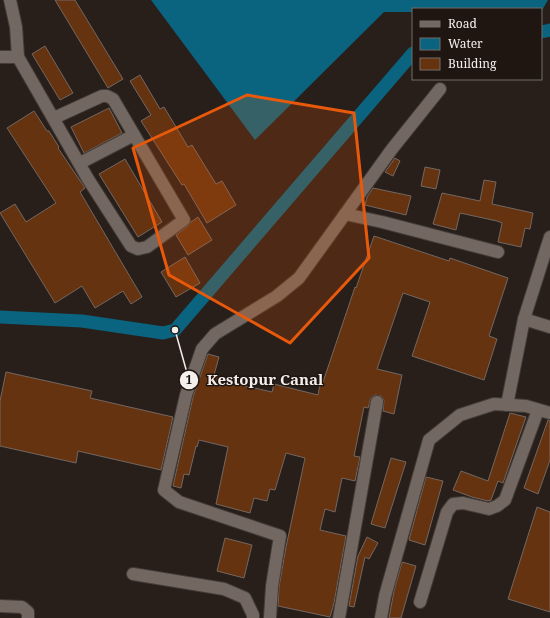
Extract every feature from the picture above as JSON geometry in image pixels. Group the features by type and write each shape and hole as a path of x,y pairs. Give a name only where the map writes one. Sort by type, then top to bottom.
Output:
{"street":[{"path":"10,0 16,27 18,57 80,163 131,246 138,249 147,247 184,220 119,108 112,99 107,96 102,96 54,118"},
{"path":"0,57 18,57"},
{"path":"270,618 272,586 280,536 179,502 164,490 186,395 202,349 215,334 276,296 299,278 392,149 440,89"},
{"path":"80,163 134,135"},
{"path":"345,214 498,252"},
{"path":"507,405 524,318 550,237"},
{"path":"524,318 550,327"},
{"path":"339,618 377,402"},
{"path":"381,618 385,596 429,440 460,415 494,404 526,406 550,414"},
{"path":"420,602 447,512 454,504 463,504 489,509 497,506 505,500 538,410"},
{"path":"133,574 224,589 245,598 253,618"},
{"path":"0,606 22,607 28,612 28,618"}],"highlighted area":[{"path":"247,95 354,113 369,258 290,343 169,275 133,148"}],"water":[{"path":"151,0 548,0 542,10 542,8 412,8 412,12 384,12 255,140"}],"building":[{"path":"55,0 75,0 123,79 108,88"},
{"path":"45,46 73,93 60,100 32,54"},
{"path":"140,75 160,109 164,107 188,147 192,145 216,184 222,181 236,205 207,223 184,184 182,185 141,121 151,115 130,81"},
{"path":"109,108 122,133 84,153 71,127"},
{"path":"34,111 47,131 49,131 59,147 58,148 85,188 80,192 142,297 131,304 123,291 95,308 82,286 55,303 0,213 15,204 26,222 56,203 7,128"},
{"path":"395,158 400,161 393,176 385,172"},
{"path":"125,159 162,222 138,237 99,174"},
{"path":"425,167 440,170 436,189 421,186"},
{"path":"484,180 496,182 492,204 533,213 530,229 525,228 521,247 498,242 502,223 497,221 460,213 456,230 433,224 442,193 480,201"},
{"path":"373,188 411,196 406,215 365,205 367,197"},
{"path":"198,217 212,240 188,255 176,235"},
{"path":"374,236 449,261 450,258 508,278 489,336 497,339 484,380 412,356 430,302 403,293 377,369 402,375 394,414 383,411 384,400 381,396 375,395 371,398 368,408 364,407 354,456 360,457 355,481 342,478 335,512 325,509 320,530 346,536 334,603 330,617 278,606 279,587 286,547 305,458 286,453 275,490 270,489 267,501 254,498 250,513 216,504 228,447 199,440 197,447 196,446 189,475 184,474 181,488 173,486 193,397 208,354 219,357 214,375 242,382 241,385 272,392 274,384 318,395 320,384 322,385"},
{"path":"185,257 200,283 176,297 161,272"},
{"path":"6,372 92,391 90,398 173,417 161,470 78,451 76,463 0,446 0,401"},
{"path":"510,413 526,417 503,483 498,481 491,500 488,501 472,497 453,490 461,471 488,481"},
{"path":"548,420 550,420 550,460 538,494 524,488"},
{"path":"391,458 406,462 385,528 371,524"},
{"path":"426,477 443,481 425,545 409,540"},
{"path":"537,507 550,512 550,612 508,599"},
{"path":"367,537 378,543 369,559 365,557 354,607 349,606 358,556"},
{"path":"225,538 252,545 244,578 217,571"},
{"path":"402,562 416,566 401,618 389,618 394,591"}],"waterway":[{"path":"542,32 550,30"},
{"path":"0,317 82,321 163,333 175,330 412,54"}],"place":[{"name":"Kestopur Canal","path":"175,330"}]}
